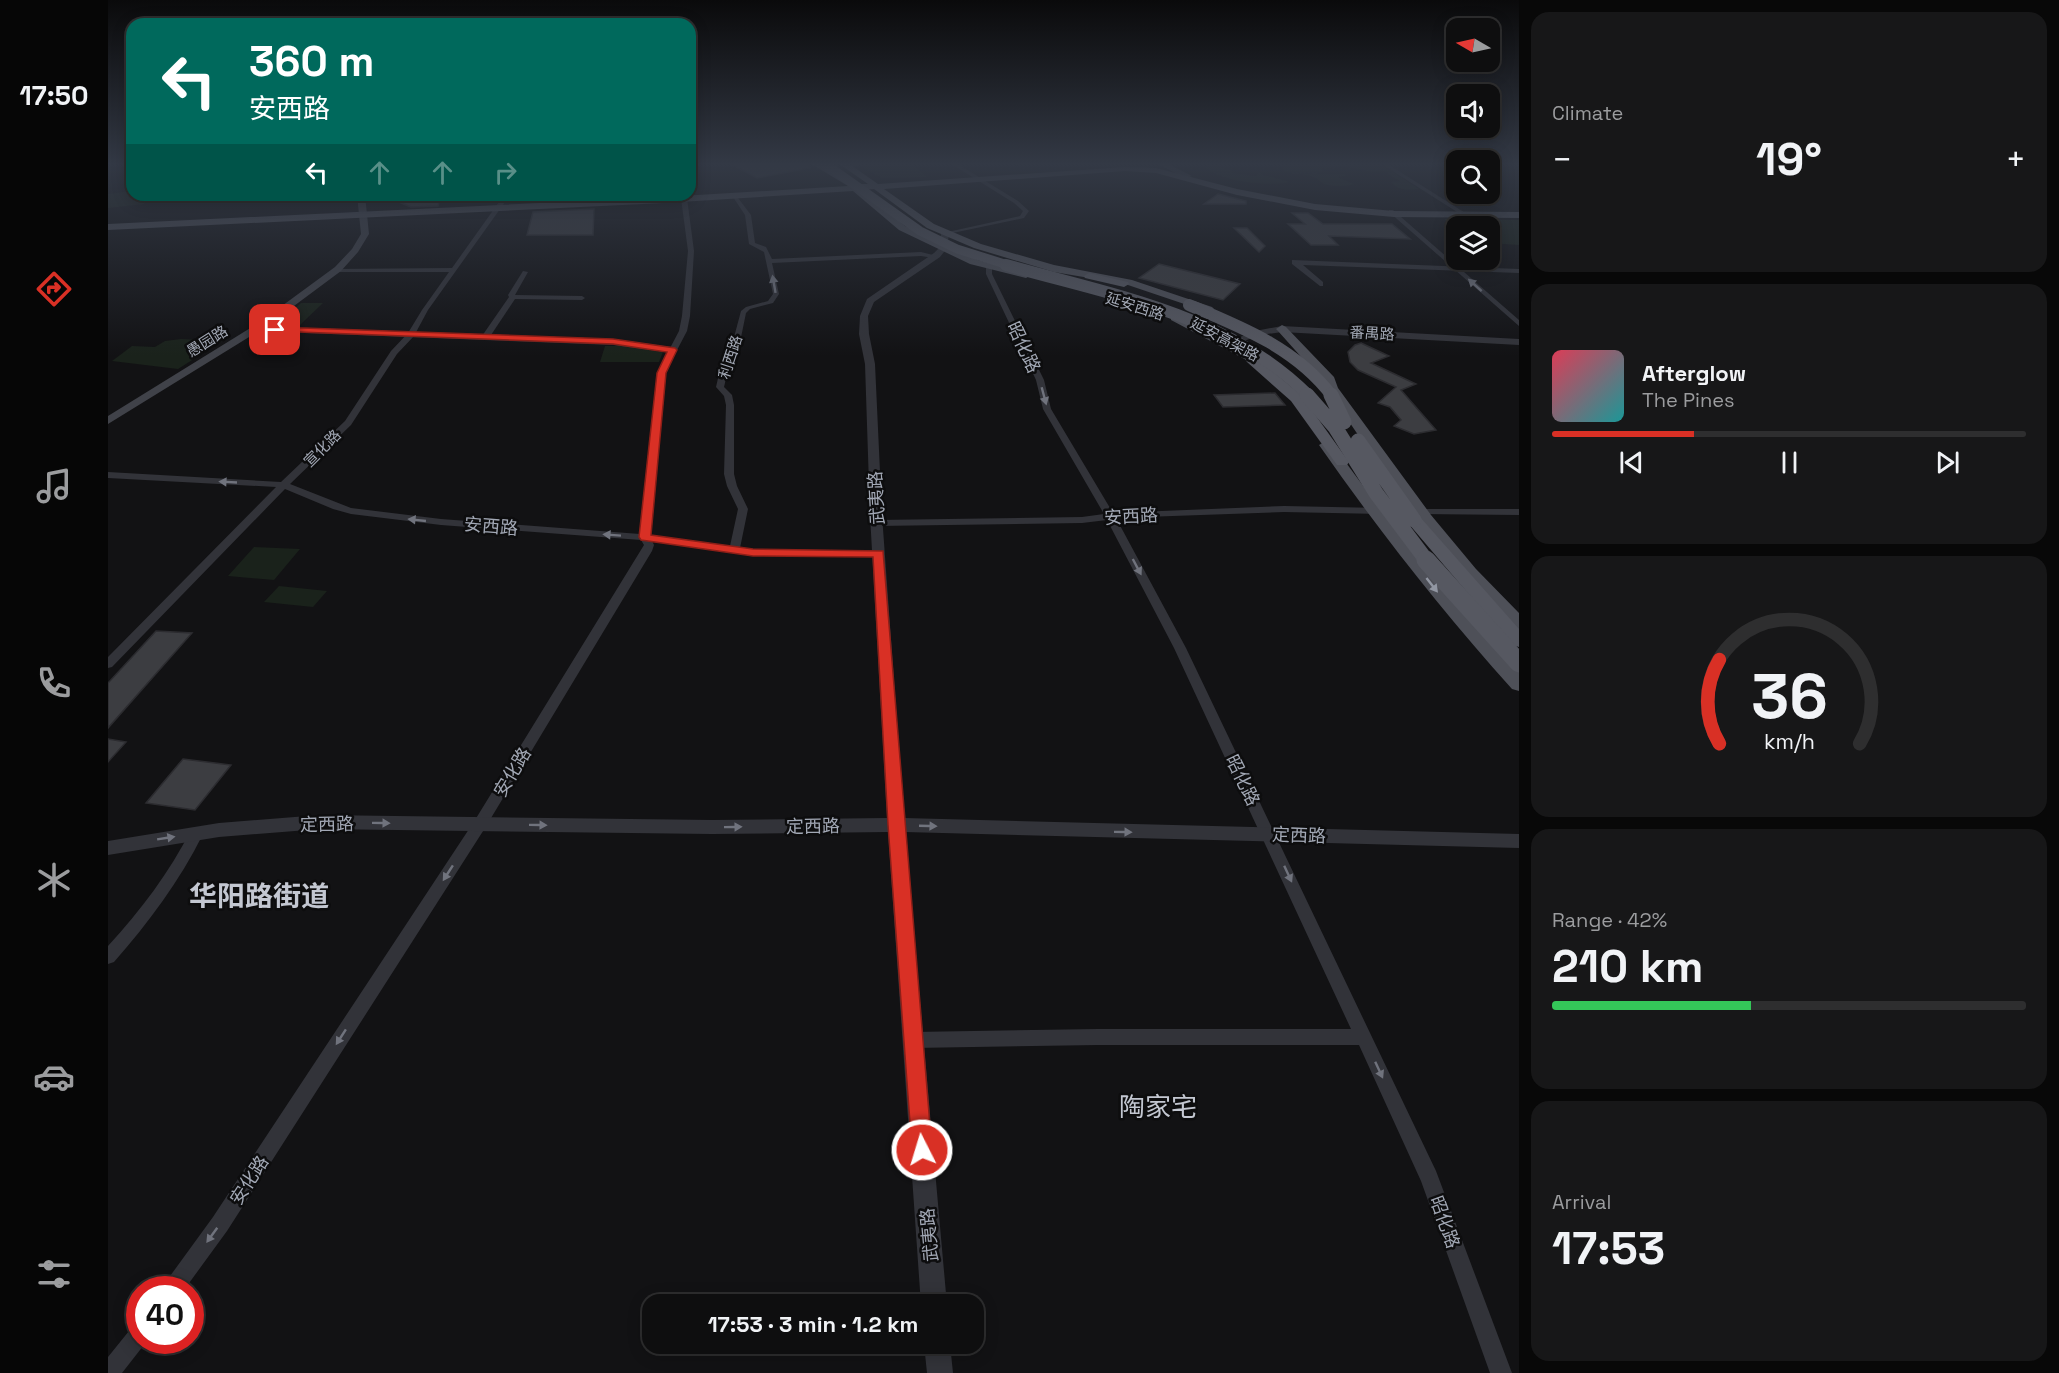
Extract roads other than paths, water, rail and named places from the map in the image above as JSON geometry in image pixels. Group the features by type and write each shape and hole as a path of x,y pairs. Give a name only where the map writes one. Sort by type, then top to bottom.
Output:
{"highway":[{"name":"延安高架路","path":"913,227 955,248 993,261 1121,295 1164,310 1210,329 1268,362 1301,387 1336,428 1376,493 1518,672"},
{"name":"延安高架路","path":"924,227 938,235 1005,260 1077,277 1167,304 1244,338 1277,356 1302,375 1351,422 1414,520 1519,641"},
{"path":"1089,276 1124,284 1221,318 1281,349 1331,391 1351,422"},
{"path":"1258,364 1296,398 1366,498 1419,550"}],"main road":[{"name":"愚园路","path":"108,421 298,300 335,270 358,246 365,236 367,227"},
{"name":"延安西路","path":"901,227 939,252 1163,313 1228,345 1258,364 1292,399 1379,511"},
{"name":"延安西路","path":"933,227 945,234 978,246 1089,276 1211,316 1255,335 1312,368 1332,389 1351,422"},
{"path":"1282,329 1329,380 1332,389"},
{"name":"延安西路","path":"1255,335 1287,357 1313,379 1351,422 1454,557 1519,624"},
{"path":"1379,511 1498,639 1518,672"},
{"path":"1379,511 1453,612 1518,672"}],"street":[{"name":"宣化路","path":"108,664 348,423 394,353 411,334 485,227"},
{"name":"安化路","path":"182,1276 220,1224 480,824 647,551 649,544 645,537 661,373 683,331 691,251 689,227"},
{"name":"利西路","path":"734,550 743,509 730,480 730,405 728,395 720,387 726,362 733,357 745,310 769,303 776,296 764,248 752,243 749,227"},
{"path":"769,261 939,252 945,234 976,227"},
{"path":"1410,227 1446,258"},
{"name":"武夷路","path":"933,1294 896,825 877,523 870,364 864,334 864,316 870,301 939,252"},
{"path":"1320,284 1295,262 1446,268"},
{"name":"昭化路","path":"989,266 989,274 1040,380 1047,409 1110,516 1180,648 1364,1037 1429,1178 1501,1373"},
{"path":"335,270 454,270"},
{"path":"1459,270 1519,324"},
{"path":"1498,270 1519,271"},
{"path":"486,336 513,297 511,295 525,272"},
{"path":"513,297 582,298"},
{"path":"254,329 613,342 672,350"},
{"name":"番禺路","path":"1228,345 1255,335 1282,329 1519,342"},
{"name":"安西路","path":"108,475 284,485 336,507 367,514 486,526 645,537 753,553 879,553"},
{"name":"安西路","path":"877,523 1082,520 1110,516 1284,509 1379,511"},
{"path":"1421,512 1519,512"},
{"name":"定西路","path":"108,848 196,834 320,822 712,827 896,825 1519,841"},
{"path":"108,957 162,893 183,862 196,834"},
{"path":"913,1040 1364,1037"},
{"path":"109,1373 126,1351"},
{"path":"938,1354 939,1373"}],"district":[{"name":"华阳路街道","path":"259,896"},
{"name":"陶家宅","path":"1158,1107"}]}
